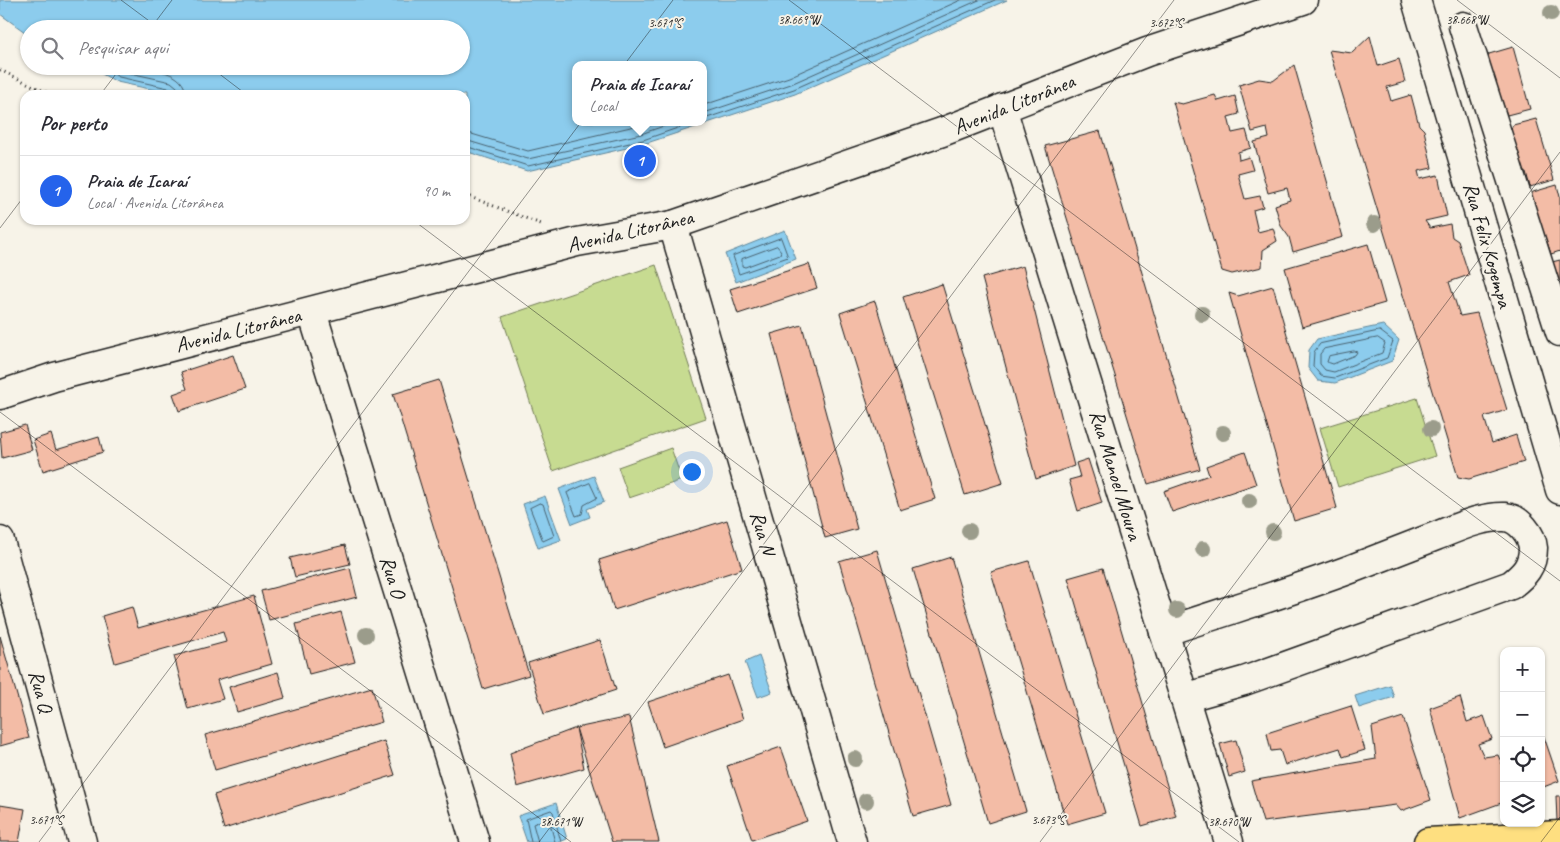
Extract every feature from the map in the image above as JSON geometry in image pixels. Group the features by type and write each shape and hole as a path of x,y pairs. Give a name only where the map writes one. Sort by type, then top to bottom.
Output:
{"main road":[{"path":"1428,842 1560,835"}],"street":[{"name":"Avenida Litorânea","path":"0,395 54,377 312,312 577,242 673,225 942,132 1146,52 1303,0"},
{"name":"Rua Felix Kogempa","path":"1416,0 1560,490"},
{"path":"1463,26 1560,332"},
{"name":"Rua Manoel Moura","path":"1002,108 1229,842"},
{"name":"Rua N","path":"673,225 852,842"},
{"name":"Rua O","path":"312,312 475,842"},
{"path":"1164,632 1349,570 1468,524 1501,517 1516,520 1528,533 1533,546 1532,562 1525,574 1511,585 1244,681 1184,698"},
{"name":"Rua Q","path":"0,540 82,842"}],"path":[{"path":"0,70 42,90"},
{"path":"470,196 532,220 577,242"}],"green space":[{"path":"656,265 706,418 553,471 502,317"},
{"path":"1417,398 1435,456 1338,487 1320,428"},
{"path":"671,448 682,480 629,498 618,467"}],"water":[{"path":"0,0 1007,0 795,94 707,123 707,61 572,61 572,126 698,126 644,144 527,171 470,153 470,90 155,90 117,82 104,75 470,75 470,20 20,20 20,28 0,14"},
{"path":"785,230 796,259 736,282 725,254"},
{"path":"1383,325 1399,340 1392,361 1335,383 1318,381 1308,368 1309,350 1317,339"},
{"path":"594,476 604,502 587,509 590,517 572,524 559,489"},
{"path":"545,496 561,540 538,548 523,504"},
{"path":"759,656 772,692 758,697 745,662"},
{"path":"1390,685 1394,697 1359,708 1355,696"},
{"path":"556,803 567,839 560,842 527,842 518,816"}],"building":[{"path":"1370,36 1378,66 1399,59 1405,82 1387,87 1391,101 1411,95 1419,125 1424,130 1432,168 1418,171 1420,179 1438,175 1447,216 1425,221 1430,228 1450,224 1452,237 1458,241 1469,275 1449,282 1460,316 1477,313 1507,410 1484,417 1492,443 1516,435 1524,462 1469,479 1458,477 1329,50 1352,53"},
{"path":"1513,47 1530,109 1507,115 1502,101 1493,103 1486,59 1489,54"},
{"path":"1294,65 1343,237 1293,252 1289,237 1281,226 1275,205 1290,200 1287,188 1268,193 1254,142 1269,138 1267,128 1252,132 1239,85 1259,79 1273,81"},
{"path":"1215,95 1218,101 1235,96 1239,114 1228,117 1232,133 1246,130 1251,148 1238,152 1239,160 1249,157 1253,170 1238,174 1245,199 1260,196 1263,207 1253,210 1258,232 1273,228 1277,241 1263,250 1262,267 1232,274 1222,271 1173,102 1182,104"},
{"path":"1536,119 1554,180 1530,187 1526,172 1516,175 1510,131 1513,125"},
{"path":"1100,131 1200,469 1148,484 1045,146"},
{"path":"1557,185 1560,197 1560,251 1551,254 1546,239 1536,241 1530,197 1533,192"},
{"path":"1368,244 1385,303 1302,327 1285,268"},
{"path":"1560,260 1560,310 1552,262"},
{"path":"809,264 817,288 738,314 730,289"},
{"path":"1023,266 1074,466 1036,479 982,278"},
{"path":"942,284 1003,483 965,495 903,297"},
{"path":"1273,286 1337,508 1294,521 1229,293 1238,296"},
{"path":"875,301 935,499 900,510 840,313"},
{"path":"802,325 857,529 825,538 771,334"},
{"path":"233,355 245,389 179,411 173,394 187,389 181,372"},
{"path":"439,380 529,675 483,689 393,394"},
{"path":"25,425 32,450 2,458 0,432"},
{"path":"51,434 56,450 99,437 103,452 43,471 33,440"},
{"path":"1245,452 1256,484 1172,512 1164,491 1209,475 1206,466"},
{"path":"1088,459 1102,503 1078,511 1069,480 1080,477 1076,463"},
{"path":"727,520 742,569 614,610 599,560"},
{"path":"345,545 350,564 295,577 290,558"},
{"path":"877,550 951,805 913,816 839,561"},
{"path":"951,557 1026,811 988,823 913,569"},
{"path":"1029,561 1105,813 1067,824 991,572"},
{"path":"350,568 357,597 269,620 261,591"},
{"path":"1103,568 1176,816 1142,826 1068,578"},
{"path":"254,596 272,664 217,680 223,699 188,709 174,656 226,642 223,632 115,663 102,616 132,607 138,628"},
{"path":"341,612 355,662 309,674 296,624"},
{"path":"0,636 29,738 0,746"},
{"path":"600,640 616,690 544,714 528,663"},
{"path":"278,672 285,698 237,712 229,687"},
{"path":"728,675 743,719 663,747 648,702"},
{"path":"372,687 382,722 215,770 205,735"},
{"path":"1460,697 1467,722 1484,716 1492,739 1478,744 1484,757 1498,755 1500,760 1500,803 1460,818 1430,708"},
{"path":"1351,706 1365,750 1343,757 1340,748 1285,765 1280,750 1271,751 1267,733"},
{"path":"629,717 659,842 612,842 576,728"},
{"path":"1403,717 1431,800 1401,811 1396,805 1263,822 1251,781 1376,759 1372,727"},
{"path":"576,728 584,768 517,787 510,753"},
{"path":"1236,740 1245,772 1229,777 1220,744"},
{"path":"1545,740 1559,781 1545,786"},
{"path":"384,741 395,775 224,829 214,795"},
{"path":"781,747 807,821 752,840 727,766"},
{"path":"1556,796 1560,796 1560,821 1557,821"},
{"path":"0,805 25,809 19,842 0,842"}],"place":[{"name":"Praia de Icaraí","path":"640,161"}]}
